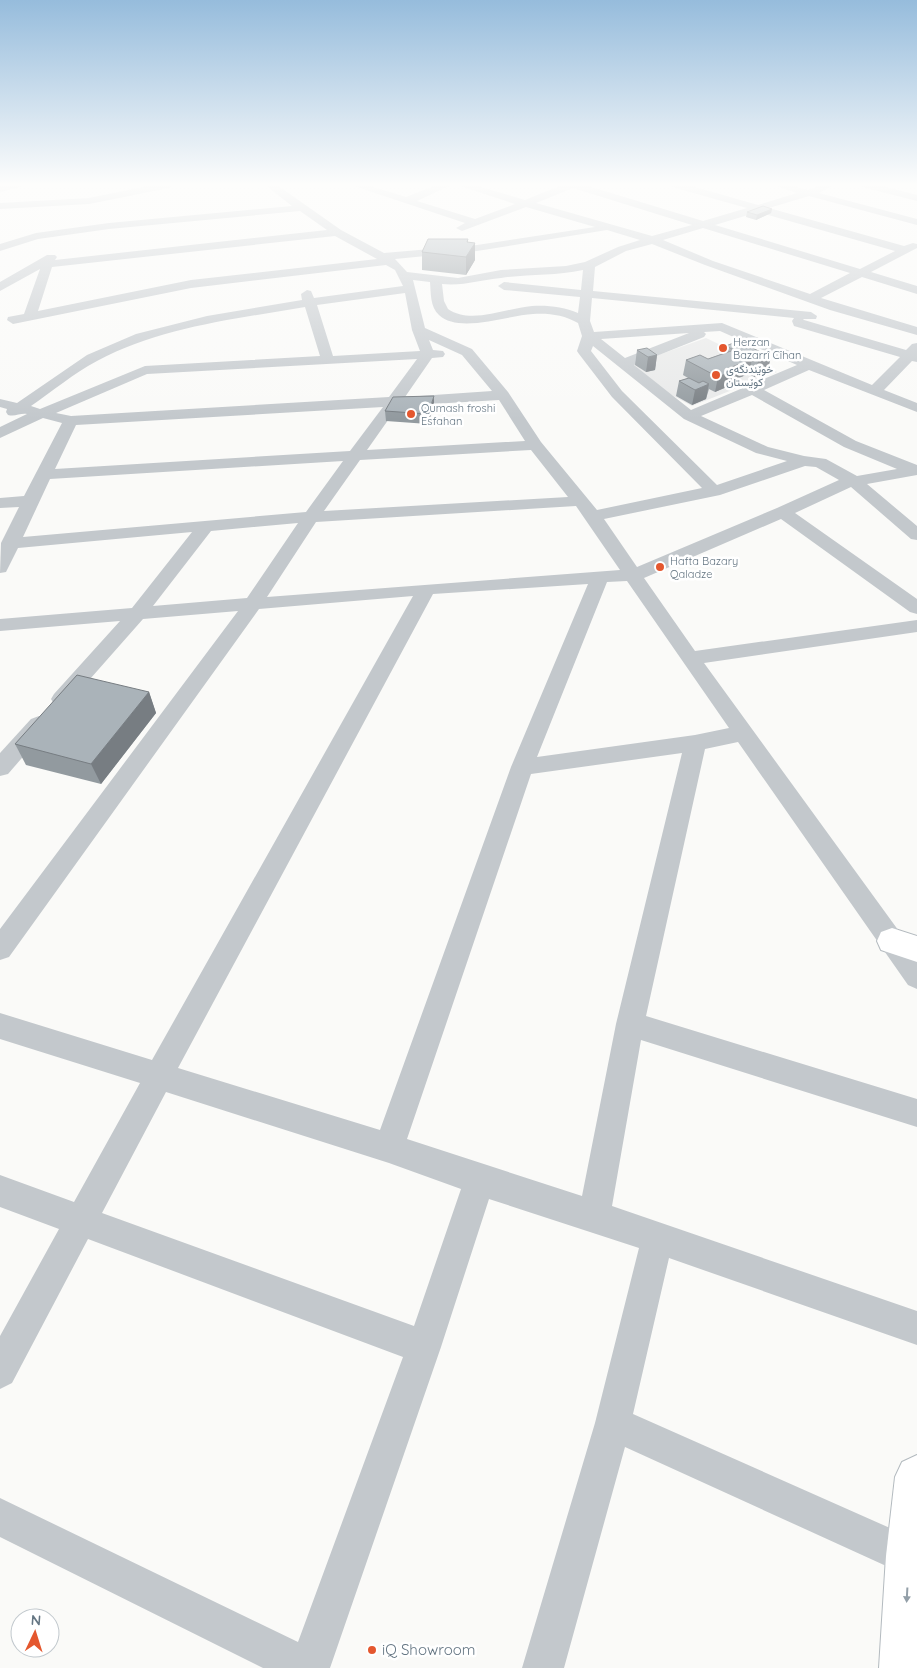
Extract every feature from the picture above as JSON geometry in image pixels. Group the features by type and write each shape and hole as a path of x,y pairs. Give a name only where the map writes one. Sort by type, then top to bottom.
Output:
{"street":[{"path":"0,287 43,263"},
{"path":"32,313 44,263"},
{"path":"174,263 191,284"},
{"path":"0,330 11,315 32,313 191,284 356,263"},
{"path":"390,263 408,282 419,330 428,354"},
{"path":"458,282 501,274 566,270 593,263"},
{"path":"709,263 834,307 917,331"},
{"path":"828,263 917,290"},
{"path":"812,298 880,263"},
{"path":"589,265 584,321 589,336 622,364 689,416 762,450 812,461 855,482 917,535"},
{"path":"436,279 439,306 442,312 450,317 474,318 524,310 544,310 566,312 584,321"},
{"path":"76,353 116,334 207,310 309,298 436,279 811,316"},
{"path":"309,298 328,360"},
{"path":"7,406 92,358 141,337 207,320 309,298"},
{"path":"704,305 704,329"},
{"path":"834,307 798,321 799,323 914,354"},
{"path":"589,336 722,327 809,365 917,408"},
{"path":"704,329 738,349"},
{"path":"622,364 704,329"},
{"path":"419,330 467,352 502,395 535,445 593,516 744,733 904,945 917,977"},
{"path":"589,336 584,351 617,394 714,491"},
{"path":"0,433 42,413 145,370 467,352"},
{"path":"0,949 252,604 311,517 428,354"},
{"path":"874,392 914,354"},
{"path":"772,365 789,374"},
{"path":"689,416 809,365"},
{"path":"0,419 7,406 51,370"},
{"path":"752,389 850,444 916,470"},
{"path":"7,406 71,421 502,395"},
{"path":"0,568 30,501 71,421"},
{"path":"593,516 714,491 812,461 850,444"},
{"path":"44,474 535,445"},
{"path":"0,640 9,624 426,589 634,575 783,512 841,484 916,470"},
{"path":"0,503 30,501"},
{"path":"10,543 311,517 579,501"},
{"path":"783,512 917,608"},
{"path":"0,768 137,614 207,525"},
{"path":"389,1148 522,766 600,578"},
{"path":"0,1371 426,589"},
{"path":"692,658 917,626"},
{"path":"522,766 695,743 744,733"},
{"path":"594,1216 630,1024 695,743"},
{"path":"630,1024 917,1113"},
{"path":"0,1026 389,1148 480,1180 594,1216 917,1328"},
{"path":"0,1517 308,1668 424,1347 480,1180"},
{"path":"0,1191 424,1347"},
{"path":"543,1668 613,1423 657,1239"},
{"path":"613,1423 909,1556"},
{"path":"903,1668 909,1556 917,1477"}],"shaded area":[{"path":"706,338 777,372 692,406 666,392 633,364"}],"building":[{"path":"738,341 771,357 758,362 752,359 727,369 733,371 718,377 686,360 700,355 708,359 734,350 726,346"},
{"path":"647,348 657,355 648,357 637,350"},
{"path":"689,378 699,383 703,381 709,384 695,390 679,381"},
{"path":"434,396 428,414 385,411 393,397"},
{"path":"77,675 149,692 91,764 15,744"}],"place":[{"name":"Herzan Bazarrî Cîhan","path":"723,348"},
{"name":"خوێندنگەی کوێستان","path":"716,375"},
{"name":"Qumash froshi Esfahan","path":"411,414"},
{"name":"Hafta Bazary Qaladze","path":"660,567"},
{"name":"iQ Showroom","path":"372,1650"}]}
